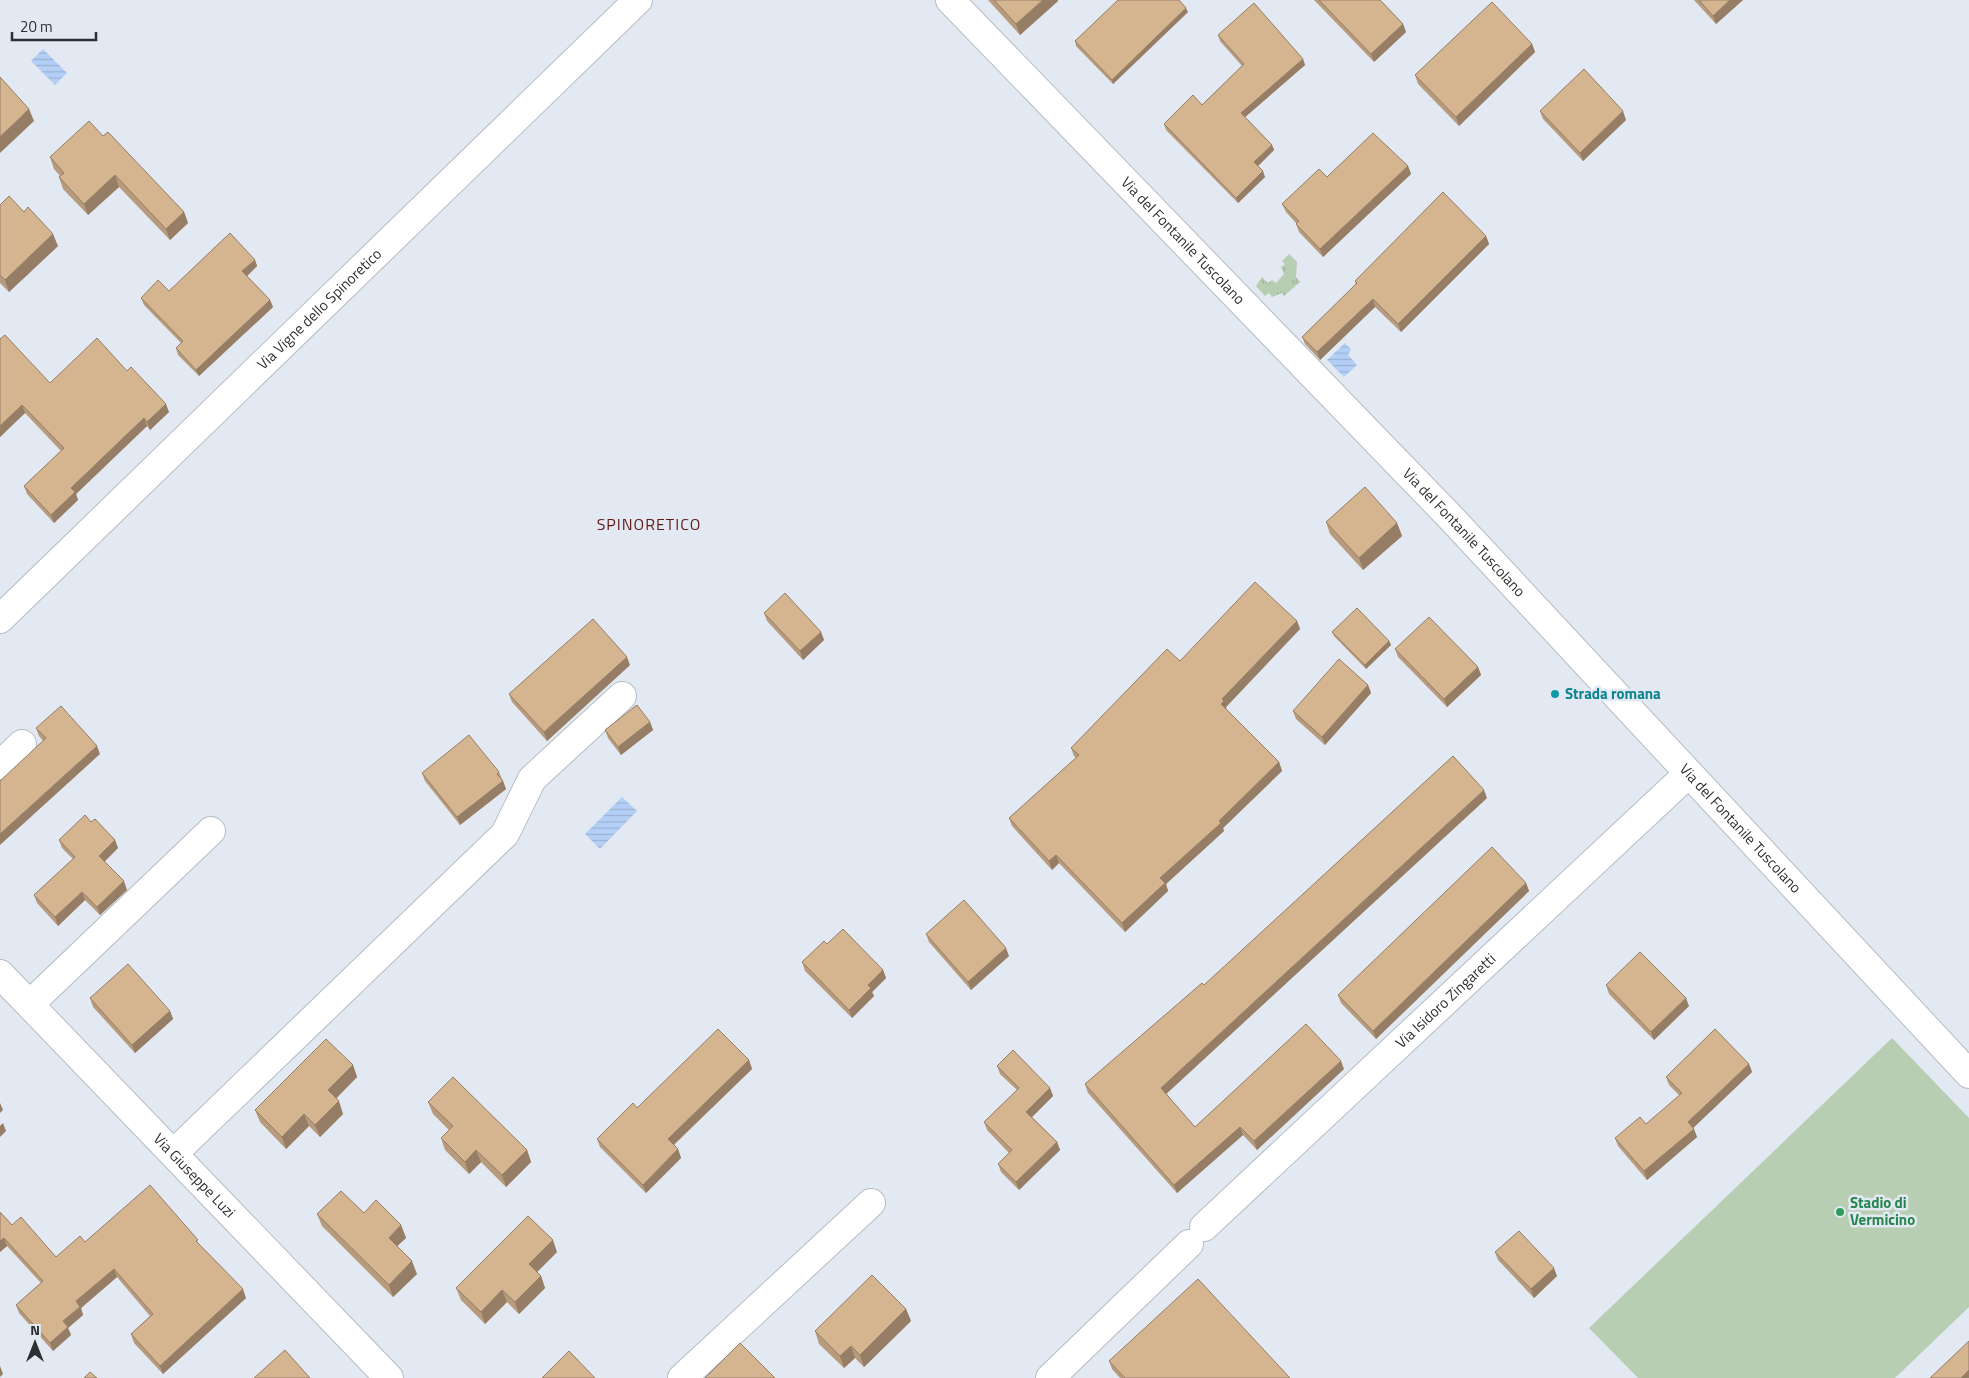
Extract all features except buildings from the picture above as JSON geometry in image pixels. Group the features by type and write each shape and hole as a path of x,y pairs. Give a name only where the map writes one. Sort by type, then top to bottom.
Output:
{"street":[{"name":"Via Vigne dello Spinoretico","path":"0,619 638,0"},
{"name":"Via del Fontanile Tuscolano","path":"950,0 1453,520 1969,1074"},
{"path":"174,1153 506,834 532,780 622,696"},
{"path":"0,765 22,744"},
{"name":"Via Isidoro Zingaretti","path":"1050,1378 1197,1236 1688,774"},
{"path":"30,1004 211,831"},
{"name":"Via Giuseppe Luzi","path":"0,974 389,1378"},
{"path":"682,1378 871,1203"}],"green space":[{"path":"1289,254 1297,262 1296,277 1300,282 1284,296 1282,293 1272,297 1269,293 1265,296 1256,286 1262,277 1268,283 1272,280 1276,283 1284,274 1281,267 1285,264 1282,261"},
{"name":"Stadio di Vermicino","path":"1892,1038 1969,1118 1969,1307 1895,1378 1638,1378 1589,1328"}],"water":[{"path":"43,49 67,73 55,85 31,61"},
{"path":"1345,343 1351,349 1348,355 1357,365 1344,377 1327,360"},
{"path":"622,797 637,811 600,849 585,834"}],"place":[{"name":"Strada romana","path":"1555,694"},
{"name":"Stadio di Vermicino","path":"1840,1212"}],"district":[{"name":"SPINORETICO","path":"649,524"}]}
